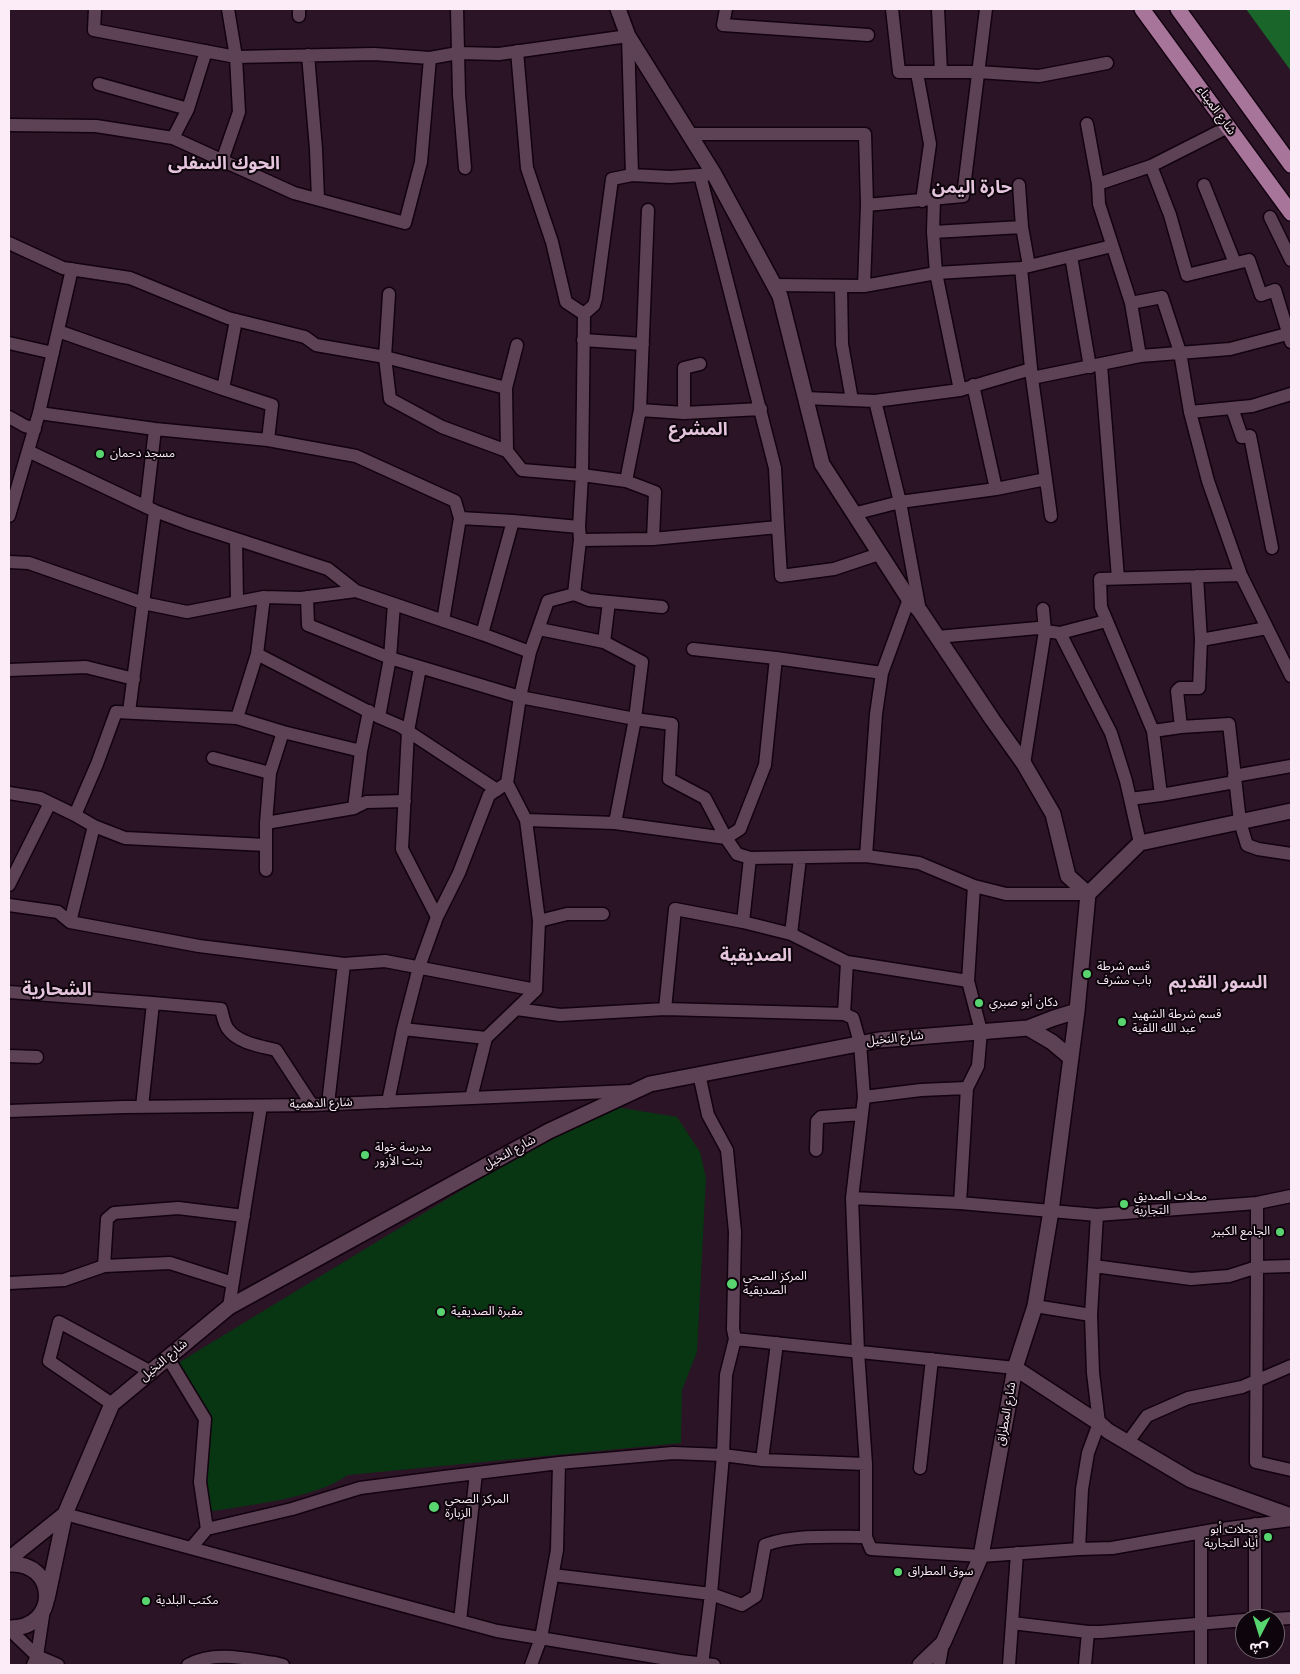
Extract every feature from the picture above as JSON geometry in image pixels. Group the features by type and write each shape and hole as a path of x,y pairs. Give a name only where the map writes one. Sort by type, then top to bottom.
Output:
{"main road":[{"name":"شارع الميناء","path":"1142,9 1291,212"},
{"path":"1178,9 1291,165"}],"street":[{"path":"96,9 94,30 236,57 374,54 430,58 458,53 499,54 628,36"},
{"path":"222,161 239,112 236,57 228,9"},
{"path":"457,9 459,95 465,168"},
{"path":"618,9 628,36 689,134 707,174 780,296 822,464 909,599 920,611 1024,764 1053,814 1068,876 1088,894"},
{"path":"726,9 723,25 868,35"},
{"path":"892,9 899,72 978,72 1040,76 1107,63"},
{"path":"938,9 941,72"},
{"path":"867,205 963,196 986,9"},
{"path":"628,36 632,175"},
{"path":"173,138 188,109 206,51"},
{"path":"517,51 527,168 552,242 566,302 584,314"},
{"path":"308,54 318,199"},
{"path":"9,125 96,126 173,138 294,193 405,223 421,162 430,58"},
{"path":"917,73 930,144 928,200 936,273 960,390"},
{"path":"99,84 188,109"},
{"path":"1087,124 1098,184 1099,204 1131,303 1140,356"},
{"path":"1098,184 1151,166 1228,127"},
{"path":"689,134 865,134 867,205 864,286"},
{"path":"805,398 875,401 960,390 974,385 1031,373 1096,366 1140,356 1230,349 1290,336 1275,290 1261,295 1249,260 1186,275 1170,215 1151,166"},
{"path":"574,594 580,540 584,314 594,305 596,298 612,179 632,175 670,177 707,174"},
{"path":"707,174 775,468 781,576 834,569 879,554"},
{"path":"1019,185 1031,373 1051,516"},
{"path":"1204,185 1235,263"},
{"path":"626,481 640,410 648,210"},
{"path":"1270,217 1291,260"},
{"path":"933,232 1022,227"},
{"path":"9,243 63,268 130,278 236,320 305,336 316,345 385,357 506,388"},
{"path":"774,285 864,286 936,273 1025,267 1112,246"},
{"path":"1071,256 1096,366 1118,578"},
{"path":"9,516 11,494 35,429 72,269"},
{"path":"841,286 842,344 852,400"},
{"path":"389,294 385,357 390,399 442,427 507,451 522,470 626,481 655,492 653,539"},
{"path":"1131,303 1162,297 1180,352 1190,412 1208,480 1241,575 1291,676"},
{"path":"223,390 236,320"},
{"path":"58,332 223,390 272,405 268,440"},
{"path":"584,340 643,344"},
{"path":"9,342 53,353"},
{"path":"507,451 506,388 517,346"},
{"path":"684,413 684,368 700,364"},
{"path":"974,385 996,489"},
{"path":"1190,412 1252,406 1291,394"},
{"path":"875,401 900,502 920,611"},
{"path":"1232,408 1242,437 1250,436 1272,548"},
{"path":"640,410 684,413 761,409"},
{"path":"39,413 155,429 268,440 356,456 455,501 460,518 443,621"},
{"path":"9,417 35,429"},
{"path":"129,712 143,603 151,509 155,429"},
{"path":"28,451 151,509 328,569 356,591 530,652"},
{"path":"853,514 900,502 996,489 1046,479"},
{"path":"460,518 579,527"},
{"path":"482,634 513,521"},
{"path":"580,540 653,539 778,528"},
{"path":"236,539 237,602"},
{"path":"9,562 29,563 143,603 187,612 264,598 307,597 356,591"},
{"path":"1161,795 1153,731 1101,607 1100,579 1241,575"},
{"path":"1181,727 1177,690 1180,688 1199,688 1201,640 1197,576"},
{"path":"388,1102 403,1029 419,967 489,795 502,786 530,652 548,602 574,594 589,600 662,607"},
{"path":"307,597 308,625 390,658 520,697 635,719 672,724 669,779 706,798 726,838 737,854 750,858 866,856 919,863 974,886 1006,894 1088,894"},
{"path":"237,718 257,654 264,598"},
{"path":"866,856 876,714 882,673 909,599"},
{"path":"604,642 609,602"},
{"path":"354,808 361,751 390,658 394,604"},
{"path":"1024,764 1045,631 1043,609"},
{"path":"937,637 1038,628 1060,633 1106,621"},
{"path":"1201,640 1267,628"},
{"path":"539,629 604,642 642,662 635,719 615,823"},
{"path":"1060,633 1111,733 1130,799 1140,843"},
{"path":"693,650 776,658 882,673"},
{"path":"257,654 400,726 502,786 526,820 539,920 536,990 486,1038 471,1098"},
{"path":"526,820 615,823 726,838 740,829 765,765 776,658"},
{"path":"9,670 86,667 134,679"},
{"path":"420,668 408,732 402,849 438,917"},
{"path":"75,815 97,764 116,712 237,718 283,732 361,751"},
{"path":"1153,731 1229,724 1240,822 1247,845 1291,854"},
{"path":"266,870 266,823 270,773 283,732"},
{"path":"214,758 270,773"},
{"path":"1130,799 1161,795 1291,766"},
{"path":"9,793 40,798 94,826 125,838 266,845"},
{"path":"266,823 354,808 366,802 405,801"},
{"path":"9,885 50,803"},
{"path":"736,1339 1015,1368 1035,1306 1051,1212 1072,1058 1088,894 1140,843 1291,811"},
{"path":"70,922 94,826"},
{"path":"743,922 750,858"},
{"path":"791,934 800,858"},
{"path":"960,1203 967,1088 978,1066 982,1031 968,981 974,886"},
{"path":"9,904 58,912 70,922 199,946 344,964 385,961 536,990"},
{"path":"664,1009 675,909 743,922 791,934 847,962 968,981"},
{"path":"539,920 567,914 603,914"},
{"path":"844,1014 847,962"},
{"path":"328,1104 344,964"},
{"path":"9,992 221,1009 226,1027 235,1036 276,1050 312,1105"},
{"path":"142,1107 153,1003"},
{"path":"516,1009 560,1016 664,1009 844,1014 852,1018 860,1043 864,1097 852,1198 858,1352 866,1464 866,1536 871,1549 981,1556 1112,1548 1201,1532 1291,1520"},
{"name":"شارع النخيل","path":"46,1604 65,1514 112,1404 229,1307 550,1131 650,1084 860,1043 1028,1028 1077,1011"},
{"path":"1028,1028 1052,1042 1072,1058"},
{"path":"403,1029 486,1038"},
{"path":"9,1056 37,1058"},
{"path":"9,1558 65,1514 497,1631 706,1665 723,1455 726,1375 736,1339 733,1329 735,1232 727,1150 708,1115 698,1074"},
{"path":"864,1097 921,1090 967,1088"},
{"name":"شارع الدهمية","path":"9,1111 312,1105 634,1091"},
{"path":"229,1307 261,1106"},
{"path":"816,1150 817,1121 821,1117 862,1114"},
{"path":"852,1198 960,1203 1097,1216 1257,1203 1291,1196"},
{"path":"1257,1203 1256,1462 1291,1470"},
{"path":"104,1266 107,1219 114,1213 178,1208 244,1216"},
{"path":"1079,1549 1082,1489 1088,1454 1099,1423 1092,1373 1091,1315 1097,1216"},
{"path":"9,1283 64,1280 104,1266 170,1263 233,1283"},
{"path":"1094,1266 1191,1279 1229,1276 1258,1267 1291,1266"},
{"path":"1035,1306 1091,1315"},
{"path":"112,1404 49,1361 59,1322 152,1372"},
{"path":"762,1460 777,1343"},
{"path":"168,1358 205,1419 200,1482 207,1529"},
{"path":"920,1468 932,1359"},
{"path":"1128,1442 1147,1416 1188,1398 1242,1387 1291,1366"},
{"name":"شارع المطراق","path":"920,1665 942,1643 981,1556 1015,1368 1099,1423 1108,1431 1192,1480 1291,1516"},
{"path":"191,1548 207,1529 292,1509 360,1488 476,1473 559,1463 673,1453 723,1455 762,1460 866,1464"},
{"path":"531,1665 541,1638 557,1550 559,1463"},
{"path":"460,1621 476,1473"},
{"path":"1255,1524 1255,1609"},
{"path":"1201,1532 1201,1665"},
{"path":"553,1575 711,1594 742,1604 756,1596 765,1545 775,1541 866,1536"},
{"path":"1009,1665 1017,1553"},
{"path":"9,1564 27,1566 36,1571 44,1584 46,1604 35,1660"},
{"path":"9,1629 19,1629 30,1625 38,1618 46,1604"},
{"path":"1012,1624 1088,1632 1235,1621"},
{"path":"9,1629 35,1660 58,1665"},
{"path":"1084,1665 1088,1632"},
{"path":"939,1665 942,1643"},
{"path":"188,1665 195,1661 215,1657 283,1665"}],"shaded area":[{"path":"1246,9 1291,9 1291,71"},
{"path":"616,1107 677,1117 700,1152 706,1178 697,1352 682,1390 681,1443 348,1475 318,1490 301,1495 213,1511 196,1499 204,1421 178,1363 557,1132"}],"place":[{"name":"مسجد دحمان","path":"100,454"},
{"name":"قسم شرطة باب مشرف","path":"1087,974"},
{"name":"دكان أبو صبري","path":"979,1003"},
{"name":"قسم شرطة الشهيد عبد الله اللقية","path":"1122,1022"},
{"name":"مدرسة خولة بنت الأزور","path":"365,1155"},
{"name":"محلات الصديق التجارية","path":"1124,1204"},
{"name":"الجامع الكبير","path":"1280,1232"},
{"name":"المركز الصحي الصديقية","path":"732,1284"},
{"name":"مقبرة الصديقية","path":"441,1312"},
{"name":"المركز الصحي الزبارة","path":"434,1507"},
{"name":"محلات أبو أياد التجارية","path":"1268,1537"},
{"name":"سوق المطراق","path":"898,1572"},
{"name":"مكتب البلدية","path":"146,1601"}],"district":[{"name":"الحوك السفلى","path":"224,165"},
{"name":"حارة اليمن","path":"972,189"},
{"name":"المشرع","path":"698,431"},
{"name":"الصديقية","path":"756,957"},
{"name":"السور القديم","path":"1218,984"},
{"name":"الشحارية","path":"57,991"}]}
